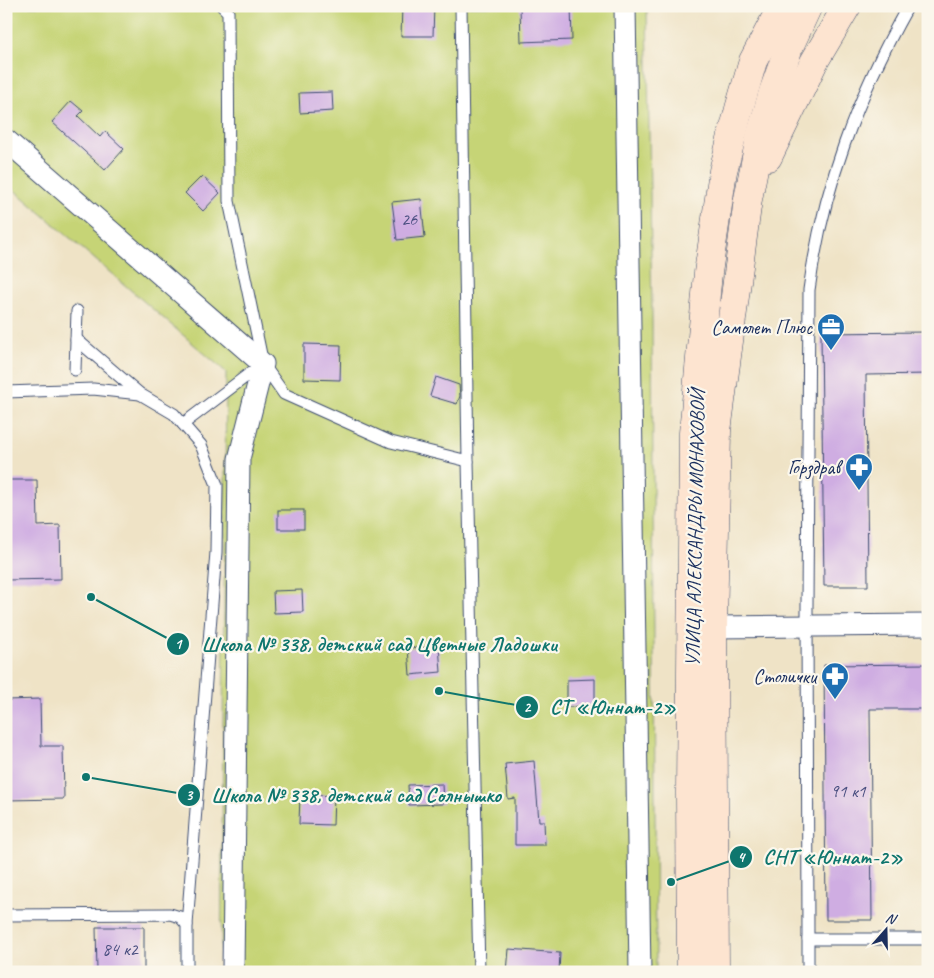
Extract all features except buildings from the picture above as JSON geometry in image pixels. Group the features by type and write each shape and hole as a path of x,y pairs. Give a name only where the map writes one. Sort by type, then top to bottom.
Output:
{"main road":[{"path":"752,61 766,6"},
{"name":"УЛИЦА АЛЕКСАНДРЫ МОНАХОВОЙ","path":"691,972 690,793 694,433 708,273 723,171 752,61 782,6"},
{"name":"УЛИЦА АЛЕКСАНДРЫ МОНАХОВОЙ","path":"715,972 713,627 717,431 748,199 760,137 789,47 808,6"},
{"path":"748,199 814,62 847,6"}],"street":[{"path":"625,6 640,972"},
{"path":"6,140 263,364 239,459 233,972"},
{"path":"713,627 928,625"}],"lane":[{"path":"222,6 228,12 229,201 263,364 284,394 391,442 468,462"},
{"path":"461,6 479,972"},
{"path":"808,972 807,626 809,290 814,252 825,204 854,116 874,69 908,6"},
{"path":"75,370 77,311"},
{"path":"76,339 140,394 174,414 201,445 218,485 216,552 186,925 187,972"},
{"path":"183,424 263,364"},
{"path":"6,392 93,389 140,394"},
{"path":"6,916 170,914 180,917 186,925"},
{"path":"808,939 928,939"}],"green space":[{"path":"6,6 647,6 652,313 656,972 221,972 226,372 6,183"}],"place":[{"name":"Самолет Плюс","path":"831,351"},
{"name":"Горздрав","path":"859,491"},
{"name":"Школа № 338, детский сад Цветные Ладошки","path":"91,597"},
{"name":"СТ «Юннат-2»","path":"439,691"},
{"name":"Столички","path":"835,700"},
{"name":"Школа № 338, детский сад Солнышко","path":"86,777"},
{"name":"СНТ «Юннат-2»","path":"671,882"}]}
